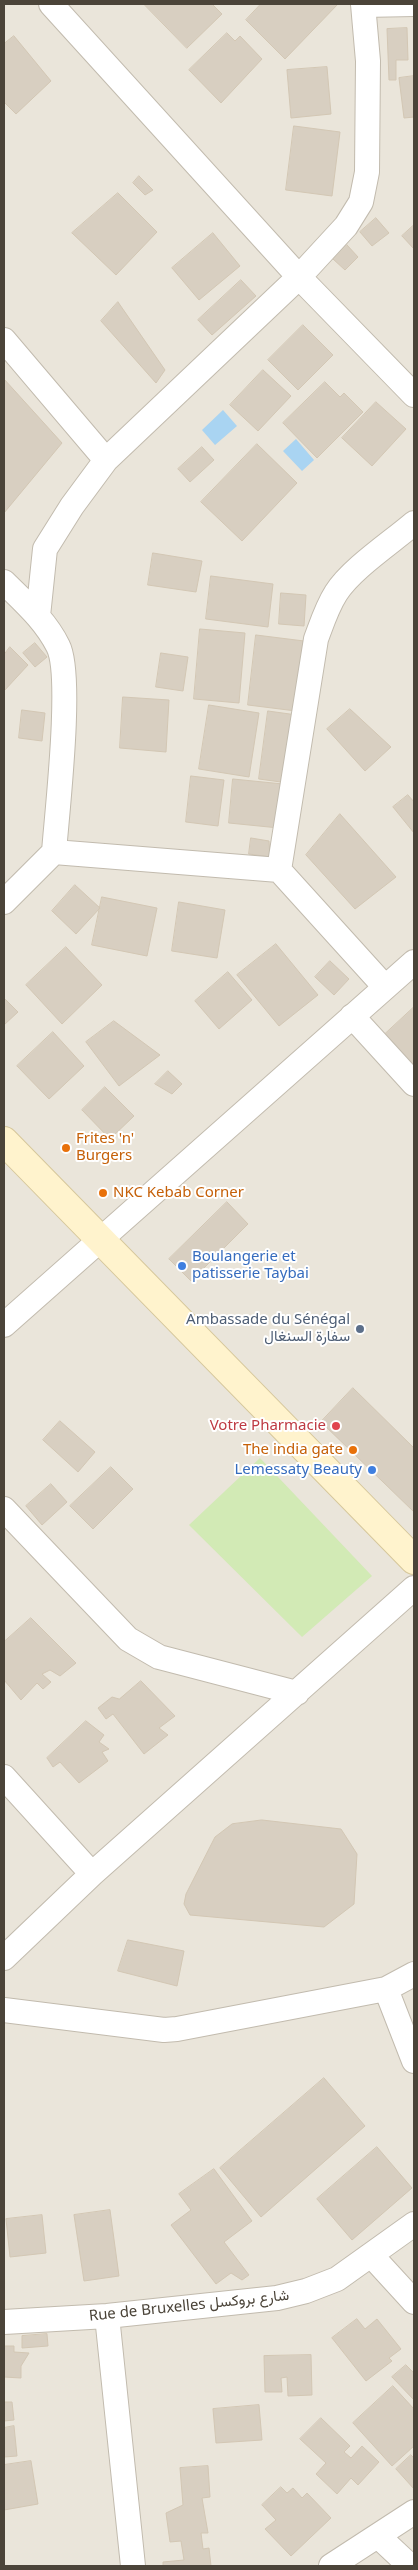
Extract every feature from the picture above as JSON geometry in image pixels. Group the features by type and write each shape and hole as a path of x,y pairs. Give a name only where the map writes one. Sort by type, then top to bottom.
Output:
{"main road":[{"path":"4,1141 414,1560"}],"street":[{"path":"50,4 299,278 414,395"},
{"path":"38,616 45,549 72,506 106,460 299,278 346,226 361,202 367,172 368,144 368,60 363,4 414,4"},
{"path":"5,344 106,460"},
{"path":"279,870 316,639 325,612 336,592 353,574 414,523"},
{"path":"4,582 38,616 60,648 64,675 54,852 4,902"},
{"path":"54,852 279,870 385,987"},
{"path":"4,1325 414,962"},
{"path":"352,1016 414,1084"},
{"path":"4,1509 128,1639 142,1649 160,1657 296,1693"},
{"path":"4,1958 92,1874 414,1588"},
{"path":"4,1777 92,1874"},
{"path":"4,2010 164,2030 386,1988 414,1974"},
{"path":"386,1988 414,2061"},
{"name":"Rue de Bruxelles شارع بروكسل","path":"4,2322 107,2316 277,2298 306,2291 337,2279 414,2224"},
{"path":"371,2255 414,2302"},
{"path":"107,2316 133,2566"},
{"path":"331,2566 379,2537 414,2512"},
{"path":"379,2537 410,2566"}],"shaded area":[{"path":"4,4 414,4 414,2566 4,2566"}],"green space":[{"path":"260,1458 372,1576 302,1637 189,1525"}],"water":[{"path":"223,410 237,426 215,445 202,430"},
{"path":"296,439 314,460 302,471 283,451"}],"building":[{"path":"144,4 212,4 222,14 187,48"},
{"path":"261,4 338,4 285,59 246,20"},
{"path":"407,28 408,60 396,60 396,80 389,80 387,29"},
{"path":"227,33 235,41 240,36 262,59 221,103 189,70"},
{"path":"14,36 51,81 16,114 4,102 4,44"},
{"path":"327,67 331,114 291,118 287,70"},
{"path":"414,76 414,117 404,118 399,78"},
{"path":"294,126 340,132 332,196 286,190"},
{"path":"139,176 153,190 145,195 133,183"},
{"path":"118,193 157,232 116,275 72,233"},
{"path":"376,218 389,233 372,246 360,232"},
{"path":"414,225 414,249 402,236"},
{"path":"213,233 240,266 199,300 172,268"},
{"path":"347,245 358,257 345,270 333,259"},
{"path":"241,280 256,296 212,335 198,320"},
{"path":"118,302 165,370 156,383 101,321"},
{"path":"303,325 333,355 298,390 268,360"},
{"path":"263,370 291,396 258,431 230,405"},
{"path":"4,379 62,443 4,513"},
{"path":"325,382 340,397 344,393 363,412 317,458 283,423"},
{"path":"376,402 406,429 372,466 342,438"},
{"path":"257,444 297,483 242,541 201,502"},
{"path":"202,447 214,460 190,482 178,469"},
{"path":"153,553 202,561 196,592 148,585"},
{"path":"211,576 273,584 268,627 206,619"},
{"path":"281,593 306,595 304,626 279,624"},
{"path":"200,629 245,633 239,703 194,699"},
{"path":"256,635 304,641 296,711 248,705"},
{"path":"35,643 47,657 35,667 23,653"},
{"path":"10,647 28,665 4,691 4,655"},
{"path":"161,653 188,657 183,691 156,687"},
{"path":"123,697 169,700 166,752 120,748"},
{"path":"209,705 259,713 249,777 199,769"},
{"path":"350,709 391,747 365,771 327,729"},
{"path":"22,710 45,713 42,741 19,738"},
{"path":"268,711 297,715 288,783 259,779"},
{"path":"191,776 224,780 218,826 186,822"},
{"path":"233,779 283,784 279,828 229,823"},
{"path":"408,795 414,802 414,833 393,807"},
{"path":"340,814 396,877 355,909 306,855"},
{"path":"251,838 269,841 270,857 249,854"},
{"path":"75,885 100,908 76,934 52,911"},
{"path":"102,897 157,908 147,956 92,945"},
{"path":"179,902 225,910 217,958 172,951"},
{"path":"276,944 318,995 279,1026 237,975"},
{"path":"66,947 102,985 62,1024 26,985"},
{"path":"330,961 349,979 334,995 315,977"},
{"path":"228,972 252,1000 219,1029 195,1001"},
{"path":"4,998 18,1012 4,1025"},
{"path":"414,1007 414,1068 383,1036"},
{"path":"114,1021 160,1055 119,1086 86,1042"},
{"path":"53,1032 84,1066 49,1099 17,1066"},
{"path":"168,1071 182,1084 172,1094 155,1084"},
{"path":"105,1087 134,1116 110,1139 82,1110"},
{"path":"227,1202 248,1224 191,1281 169,1259"},
{"path":"353,1388 414,1448 414,1512 321,1422"},
{"path":"60,1421 95,1452 78,1472 43,1440"},
{"path":"111,1467 133,1489 93,1529 70,1506"},
{"path":"51,1484 67,1502 42,1525 26,1506"},
{"path":"31,1618 76,1663 60,1676 50,1670 42,1674 51,1682 43,1689 37,1683 21,1700 4,1680 4,1642"},
{"path":"141,1681 175,1716 159,1728 168,1735 144,1754 113,1714 106,1719 98,1708 112,1697 119,1699"},
{"path":"86,1721 104,1735 99,1742 109,1749 102,1752 108,1761 79,1783 60,1762 53,1767 47,1758"},
{"path":"262,1820 341,1829 357,1854 354,1904 324,1927 190,1915 184,1904 186,1894 215,1837 232,1824"},
{"path":"128,1940 184,1951 177,1986 118,1971"},
{"path":"324,2078 365,2126 261,2217 220,2168"},
{"path":"377,2147 412,2188 352,2240 317,2199"},
{"path":"214,2169 252,2221 224,2242 249,2275 242,2280 231,2273 216,2284 171,2225 191,2210 179,2194"},
{"path":"110,2210 119,2276 84,2281 74,2215"},
{"path":"42,2215 46,2253 10,2257 6,2219"},
{"path":"357,2319 365,2329 377,2319 401,2349 389,2358 392,2361 366,2381 332,2338"},
{"path":"47,2334 48,2346 22,2348 22,2336"},
{"path":"4,2346 14,2346 14,2352 29,2353 21,2366 21,2378 4,2377"},
{"path":"311,2355 312,2395 288,2396 287,2377 281,2378 282,2392 265,2392 264,2356"},
{"path":"406,2365 414,2373 414,2400 392,2377"},
{"path":"393,2386 414,2409 414,2446 392,2466 353,2423"},
{"path":"4,2402 12,2402 14,2420 4,2421"},
{"path":"259,2405 262,2440 216,2443 213,2409"},
{"path":"321,2418 350,2446 344,2452 351,2458 362,2446 379,2462 358,2485 351,2478 337,2494 316,2474 326,2463 300,2439"},
{"path":"14,2426 17,2456 4,2457 4,2428"},
{"path":"411,2455 414,2458 414,2489 396,2469"},
{"path":"31,2461 38,2504 4,2510 4,2465"},
{"path":"208,2466 210,2497 202,2498 208,2533 201,2533 203,2549 209,2548 211,2566 163,2566 163,2562 184,2560 181,2541 170,2542 166,2513 183,2505 180,2468"},
{"path":"281,2487 287,2493 293,2488 302,2498 307,2493 331,2518 291,2556 265,2529 276,2520 262,2505"}],"place":[{"name":"Frites 'n' Burgers","path":"66,1148"},
{"name":"NKC Kebab Corner","path":"103,1193"},
{"name":"Boulangerie et patisserie Taybai","path":"182,1266"},
{"name":"Ambassade du Sénégal سفارة السنغال","path":"360,1329"},
{"name":"Votre Pharmacie","path":"336,1426"},
{"name":"The india gate","path":"353,1450"},
{"name":"Lemessaty Beauty","path":"372,1470"}]}
